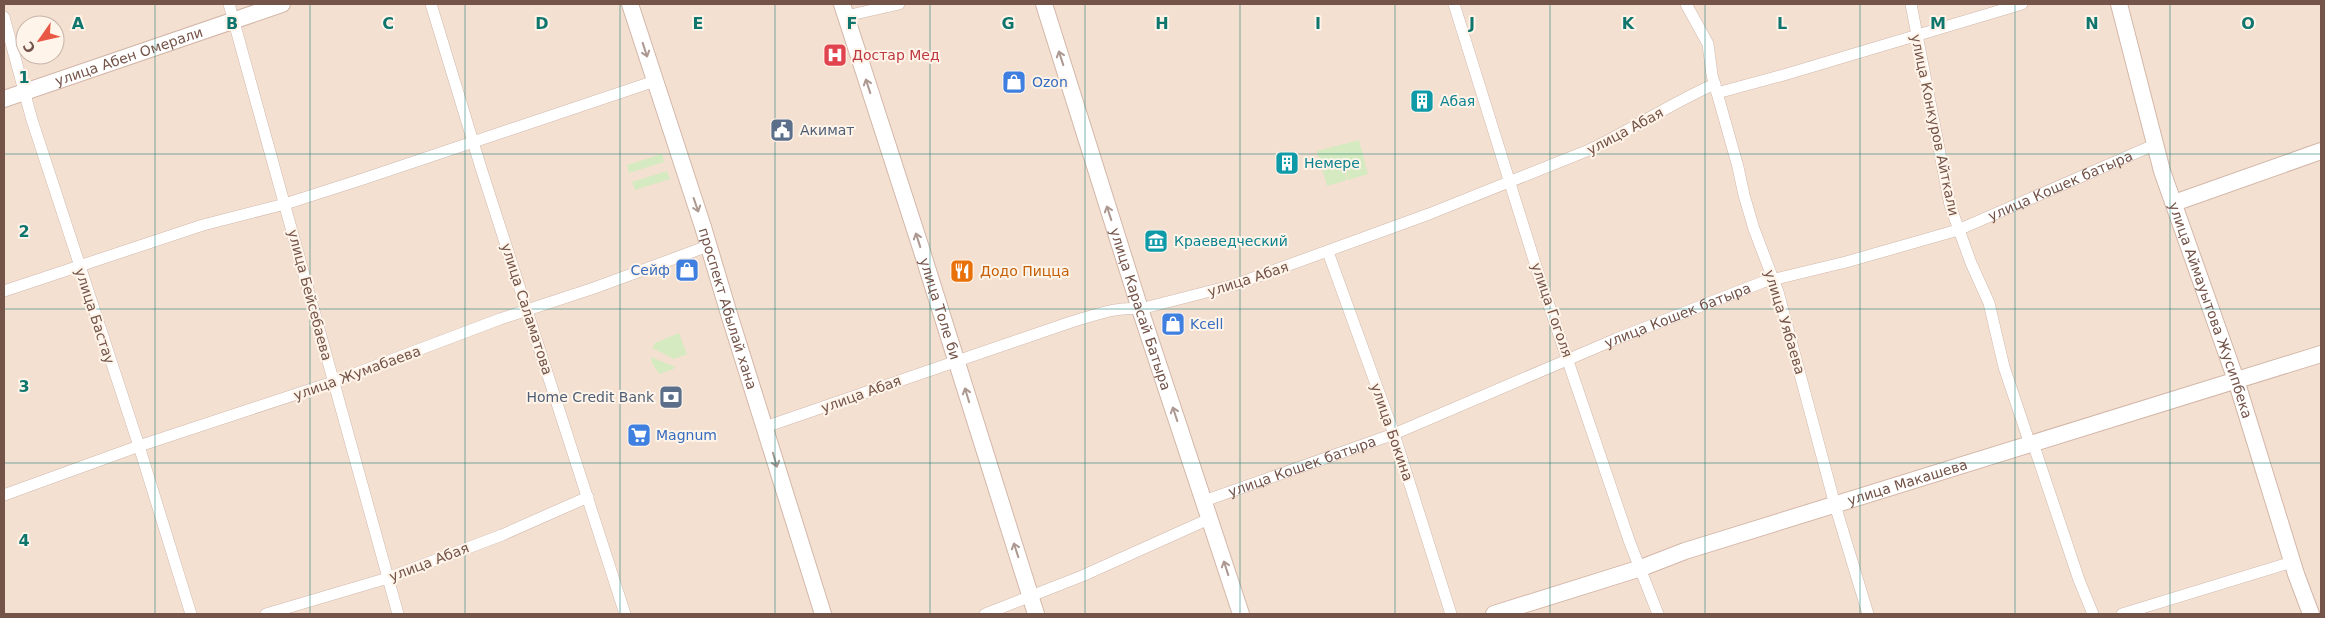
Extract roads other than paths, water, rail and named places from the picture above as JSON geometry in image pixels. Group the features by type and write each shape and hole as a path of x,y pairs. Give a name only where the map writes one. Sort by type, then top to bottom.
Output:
{"street":[{"name":"улица Абен Омерали","path":"4,99 232,12 282,4"},
{"name":"улица Саламатова","path":"431,4 472,141 625,614"},
{"name":"проспект Абылай хана","path":"630,4 823,614"},
{"path":"844,10 899,4"},
{"name":"улица Карасай Батыра","path":"1044,4 1140,309 1211,518 1241,614"},
{"name":"улица Гоголя","path":"1454,4 1508,182 1630,543 1658,614"},
{"name":"улица Уябаева","path":"1686,4 1708,44 1716,88 1751,220 1774,281 1855,576 1868,614"},
{"name":"улица Конкуров Айткали","path":"1911,4 1950,205 1958,230 1989,303 2004,367 2093,614"},
{"name":"улица Абая","path":"765,426 835,404 956,360 1110,312 1130,308 1140,309 1234,285 1328,252 1590,150 1630,131 1692,94 1787,74 2022,4"},
{"name":"улица Аймауытова Жусипбека","path":"2119,4 2154,145 2236,380 2292,562 2311,614"},
{"name":"улица Толе би","path":"844,10 1036,614"},
{"name":"улица Бейсебаева","path":"232,12 398,614"},
{"name":"улица Бастау","path":"4,17 32,120 139,446 191,614"},
{"path":"4,291 203,225 285,204 655,81"},
{"name":"улица Кошек батыра","path":"1204,501 1394,434 1616,339 1763,282 1774,281 1958,230 2154,145"},
{"path":"2174,203 2321,151"},
{"name":"улица Жумабаева","path":"4,494 139,446 334,382 527,309 594,288 708,246"},
{"name":"улица Бокина","path":"1328,252 1394,434 1451,614"},
{"name":"улица Макашева","path":"1494,614 1641,568 1685,551 2321,354"},
{"name":"улица Абая","path":"266,614 388,578 502,535 588,497"},
{"path":"985,614 1211,518"},
{"path":"2122,614 2292,562"}],"place":[{"name":"Достар Мед","path":"835,55"},
{"name":"Ozon","path":"1014,82"},
{"name":"Абая","path":"1422,101"},
{"name":"Акимат","path":"782,130"},
{"name":"Немере","path":"1287,163"},
{"name":"Краеведческий","path":"1156,241"},
{"name":"Сейф","path":"687,270"},
{"name":"Додо Пицца","path":"962,271"},
{"name":"Kcell","path":"1173,324"},
{"name":"Home Credit Bank","path":"671,397"},
{"name":"Magnum","path":"639,435"}]}
